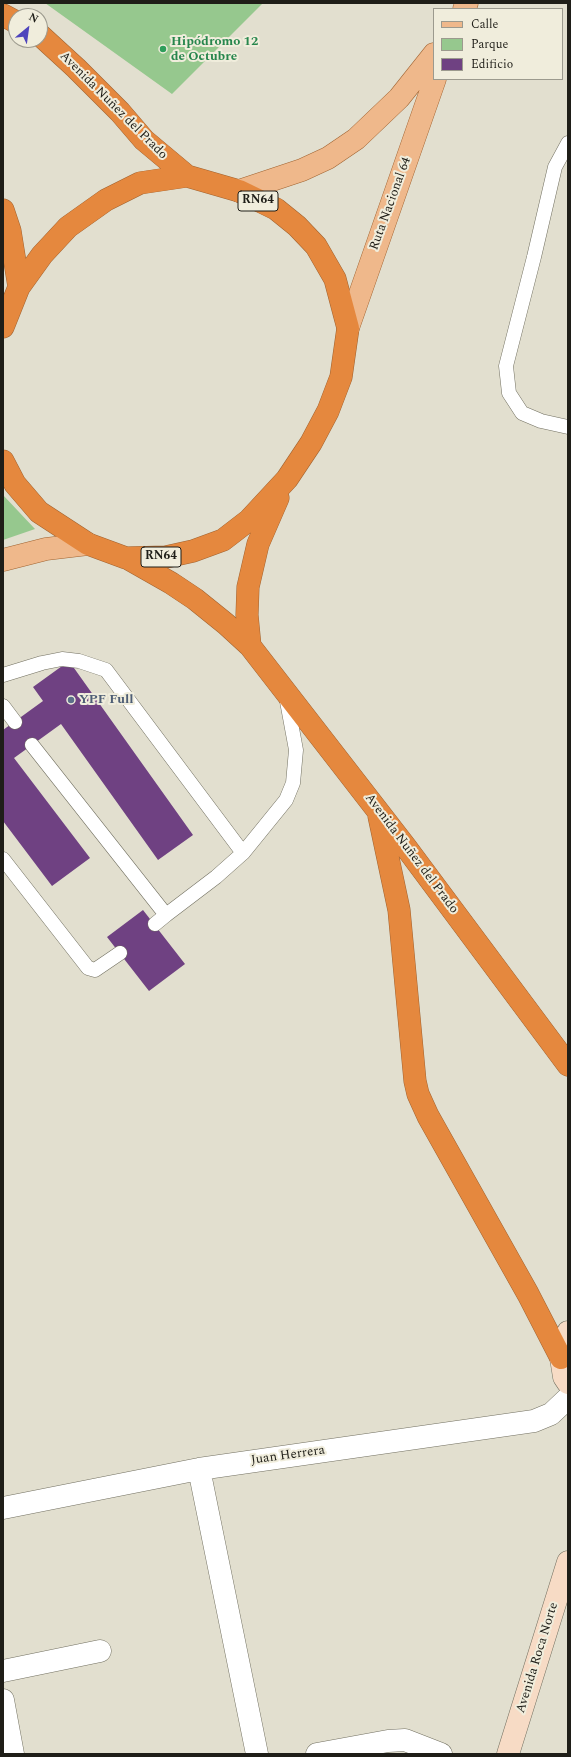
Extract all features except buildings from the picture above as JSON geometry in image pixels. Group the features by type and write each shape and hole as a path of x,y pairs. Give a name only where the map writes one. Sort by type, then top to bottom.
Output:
{"highway":[{"name":"Avenida Nuñez del Prado","path":"48,43 82,73 120,112 144,140 187,176"},
{"name":"RN64","path":"3,328 19,287 42,255 68,227 106,200 140,182 187,176 239,192 276,209 297,226 316,246 335,279 348,328 341,377 328,411 311,443 287,479 250,520 223,540 193,551 166,557 126,558 88,544 39,512 15,484 3,461"},
{"path":"3,210 10,231 19,287"},
{"path":"250,646 247,615 248,587 258,544 287,479"},
{"name":"Avenida Nuñez del Prado","path":"126,558 171,583 195,599 250,646 378,811 568,1065"},
{"path":"378,811 399,910 418,1094 428,1116 528,1294 561,1358"}],"main road":[{"name":"RN64","path":"239,192 309,167 328,158 356,139 399,98 433,55"},
{"name":"Ruta Nacional 64","path":"348,328 435,80"},
{"name":"RN64","path":"3,560 46,550 88,544"},
{"path":"568,1332 562,1344 561,1358 564,1377 568,1383"},
{"name":"Avenida Roca Norte","path":"508,1754 568,1562"}],"street":[{"name":"Juan Herrera","path":"3,1508 199,1469 534,1421 551,1414 568,1398"},
{"path":"199,1469 257,1754"},
{"path":"3,1671 100,1651"},
{"path":"3,1700 13,1754"},
{"path":"317,1754 388,1741 405,1740 441,1754"}],"lane":[{"path":"568,143 555,167 506,366 509,393 522,413 541,421 568,427"},
{"path":"3,675 42,662 62,658 78,661 106,670 243,853"},
{"path":"32,745 160,919 216,877 243,853 286,800 293,783 296,750 284,688"},
{"path":"3,706 15,722"},
{"path":"3,858 88,968 95,970 120,953"}],"green space":[{"name":"Hipódromo 12 de Octubre","path":"45,3 263,3 172,94"},
{"path":"3,495 35,529 3,540"}],"place":[{"name":"Hipódromo 12 de Octubre","path":"163,49"},
{"name":"YPF Full","path":"71,700"}]}
